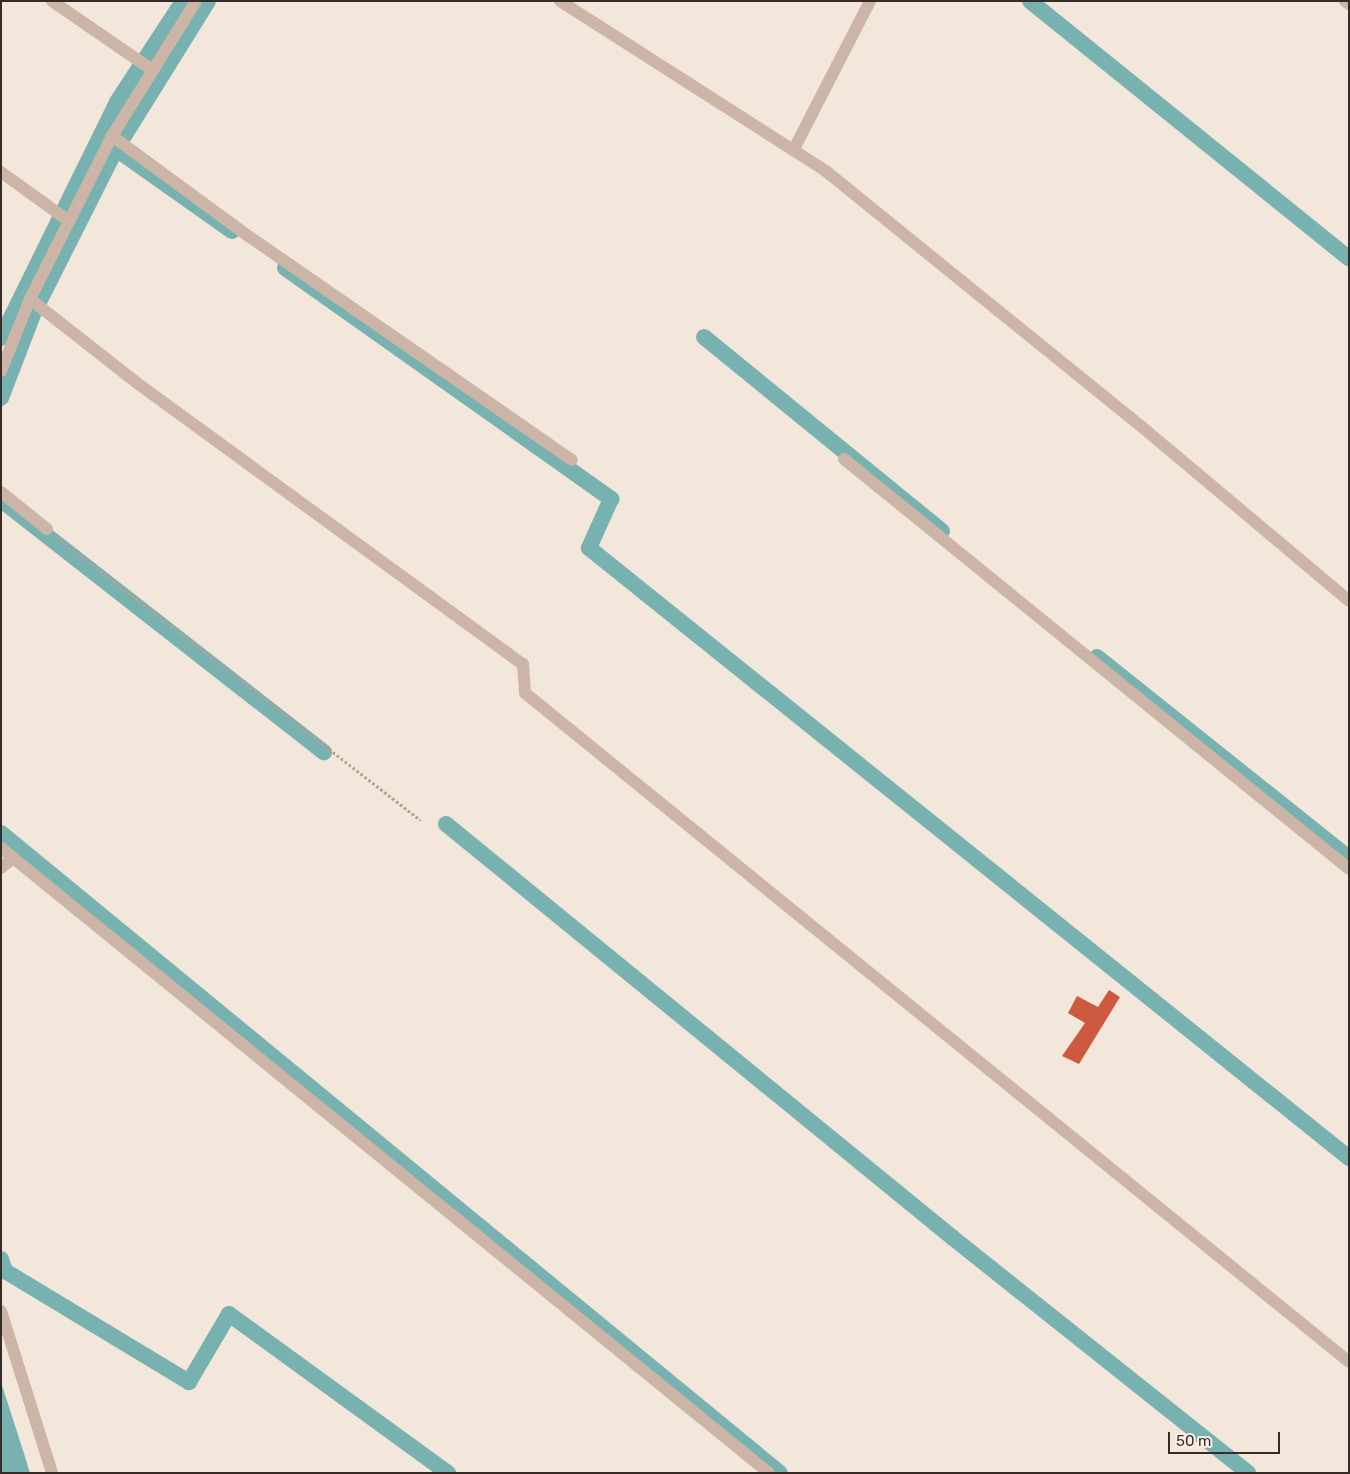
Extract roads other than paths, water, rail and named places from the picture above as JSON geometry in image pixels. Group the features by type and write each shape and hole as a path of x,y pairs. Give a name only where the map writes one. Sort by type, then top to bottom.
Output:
{"street":[{"path":"52,1 151,69"},
{"path":"1,371 30,298 112,136 151,69 196,1"},
{"path":"560,1 827,172 1142,427 1349,600"},
{"path":"794,150 870,1"},
{"path":"1345,1 1349,4"},
{"path":"112,136 247,236 572,460"},
{"path":"1,172 69,221"},
{"path":"30,298 137,383 523,664 525,693 1349,1362"},
{"path":"844,459 1349,869"},
{"path":"1,492 47,529"},
{"path":"1,848 769,1473"},
{"path":"1,868 13,858"},
{"path":"1,1311 52,1473"}],"water":[{"path":"1,1382 26,1460 30,1473 1,1473"}],"waterway":[{"path":"1,338 117,102 183,1"},
{"path":"1,398 34,312 116,149 208,1"},
{"path":"1030,1 1349,258"},
{"path":"116,149 232,231"},
{"path":"285,268 611,499 589,548 1349,1158"},
{"path":"704,337 942,531"},
{"path":"1,500 324,752"},
{"path":"1097,657 1349,858"},
{"path":"446,824 953,1238 1248,1473"},
{"path":"1,833 780,1473"},
{"path":"1,1259 5,1271 189,1382 229,1314 448,1473"}]}
